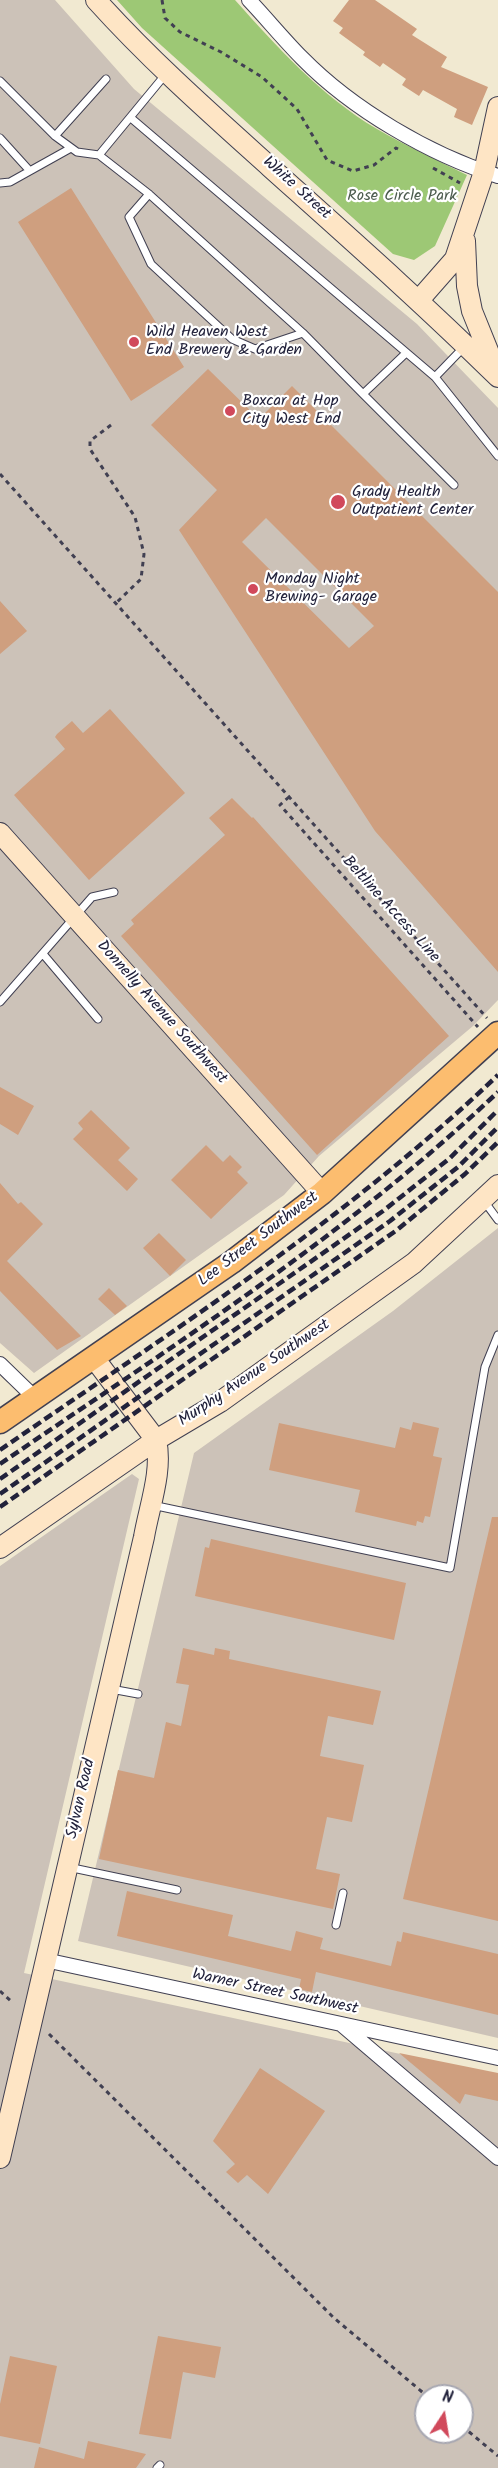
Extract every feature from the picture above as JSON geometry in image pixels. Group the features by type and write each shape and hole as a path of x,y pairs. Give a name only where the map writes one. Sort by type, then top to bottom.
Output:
{"main road":[{"name":"Lee Street Southwest","path":"0,1422 232,1262 322,1193 493,1032"}],"street":[{"name":"White Street","path":"96,0 132,40 167,73 419,300 498,377"},
{"path":"249,0 303,60 344,93 398,130 436,151 491,174"},
{"path":"419,300 455,259 491,174 498,107"},
{"path":"465,235 467,286 472,311 498,377"},
{"name":"Donnelly Avenue Southwest","path":"0,833 322,1193"},
{"name":"Murphy Avenue Southwest","path":"0,1548 156,1440 220,1402 414,1263 498,1185"},
{"path":"94,1358 156,1440"},
{"path":"0,1364 35,1398"},
{"name":"Sylvan Road","path":"0,2158 150,1504 157,1468 156,1440"},
{"name":"Warner Street Southwest","path":"45,1960 498,2058"},
{"path":"341,2024 498,2158"}],"lane":[{"path":"99,155 167,73"},
{"path":"55,136 106,79"},
{"path":"0,81 55,136 77,152 99,155 149,194 303,333 454,485"},
{"path":"131,118 435,377 498,456"},
{"path":"0,138 29,170"},
{"path":"0,183 10,183 29,170 71,148"},
{"path":"149,194 129,218 151,264 232,339 255,349 303,333"},
{"path":"435,377 466,345"},
{"path":"363,394 406,353"},
{"path":"0,1002 92,897 114,892"},
{"path":"43,954 98,1019"},
{"path":"482,1199 498,1220"},
{"path":"150,1504 450,1568 485,1367 498,1335"},
{"path":"108,1689 138,1694"},
{"path":"66,1866 177,1890"},
{"path":"336,1924 343,1893"}],"path":[{"path":"162,0 165,18 180,32 221,52 262,77 297,109 327,160 353,171 374,165 396,148 405,153"},
{"path":"423,163 460,183"},
{"path":"111,425 90,441 90,449 135,517 144,554 141,579 116,603"},
{"path":"0,474 289,797 493,1032"},
{"name":"Beltline Access Line","path":"289,797 280,805 493,1032"},
{"path":"0,1991 12,2002"},
{"path":"49,2034 334,2318 414,2385"},
{"path":"474,2436 498,2456"}],"shaded area":[{"path":"0,0 55,0 134,89 417,324 498,408 498,1000 473,1026 319,1156 284,1195 34,1373 0,1343"},
{"path":"498,1228 498,2038 78,1941 194,1453 393,1311"},
{"path":"132,1474 139,1479 24,1973 498,2075 498,2468 0,2468 0,1566"}],"green space":[{"name":"Rose Circle Park","path":"117,0 235,0 301,70 337,102 388,135 467,175 435,246 414,260 393,254 142,28"}],"building":[{"path":"349,0 375,0 417,29 412,35 447,57 441,67 488,87 472,125 454,117 457,109 423,90 419,96 402,85 406,79 383,63 380,67 363,55 365,52 339,33 343,28 333,21"},
{"path":"71,188 184,367 131,401 18,222"},
{"path":"208,369 259,419 292,386 498,592 498,972 375,831 179,530 217,490 151,425","holes":["266,518 374,626 349,648 242,542"]},
{"path":"0,601 27,631 0,654"},
{"path":"110,709 185,793 89,880 14,795 65,749 55,737 57,734 72,721 83,733"},
{"path":"232,798 253,817 449,1036 317,1155 121,936 134,924 131,920 225,835 209,818"},
{"path":"0,1087 34,1106 18,1135 0,1124"},
{"path":"91,1110 130,1148 118,1160 138,1179 127,1191 73,1139 83,1129 78,1123"},
{"path":"206,1145 223,1162 230,1155 242,1167 237,1172 248,1183 211,1219 171,1180"},
{"path":"0,1183 18,1204 21,1202 43,1224 7,1261 81,1336 57,1350 0,1291"},
{"path":"159,1233 186,1260 170,1276 143,1248"},
{"path":"109,1288 127,1306 115,1315 98,1299"},
{"path":"413,1422 439,1428 433,1456 442,1458 430,1517 425,1516 423,1523 417,1521 416,1526 355,1512 360,1490 269,1470 279,1423 395,1448 400,1427 411,1430"},
{"path":"492,1517 498,1517 498,1921 403,1899"},
{"path":"211,1539 406,1583 394,1640 195,1596 205,1547 209,1548"},
{"path":"183,1648 214,1655 215,1648 230,1651 229,1659 381,1691 373,1725 328,1716 320,1756 364,1765 352,1822 327,1817 316,1869 340,1874 333,1909 99,1859 118,1770 154,1778 166,1722 181,1726 189,1685 176,1683"},
{"path":"127,1891 233,1915 228,1936 291,1951 296,1931 323,1938 320,1949 391,1966 397,1941 401,1942 403,1932 498,1954 498,2015 316,1972 312,1992 299,1989 301,1979 117,1936"},
{"path":"399,2053 498,2073 498,2101 465,2094 460,2104"},
{"path":"260,2068 325,2111 268,2194 247,2175 238,2183 226,2172 235,2164 213,2141"},
{"path":"158,2336 221,2347 215,2378 183,2372 171,2439 139,2434"},
{"path":"10,2356 57,2366 40,2444 0,2436 0,2404"},
{"path":"88,2441 146,2454 136,2468 34,2468 39,2447 84,2459"}],"railway":[{"path":"0,1450 193,1317 319,1226 381,1178 498,1075"},
{"path":"0,1464 193,1333 319,1242 381,1194 498,1092"},
{"path":"0,1479 383,1211 450,1158 498,1110"},
{"path":"0,1494 390,1221 458,1167 498,1127"},
{"path":"0,1507 397,1230 465,1174 498,1142"}],"place":[{"name":"Wild Heaven West End Brewery & Garden","path":"134,342"},
{"name":"Boxcar at Hop City West End","path":"230,411"},
{"name":"Grady Health Outpatient Center","path":"338,502"},
{"name":"Monday Night Brewing- Garage","path":"253,589"}]}
